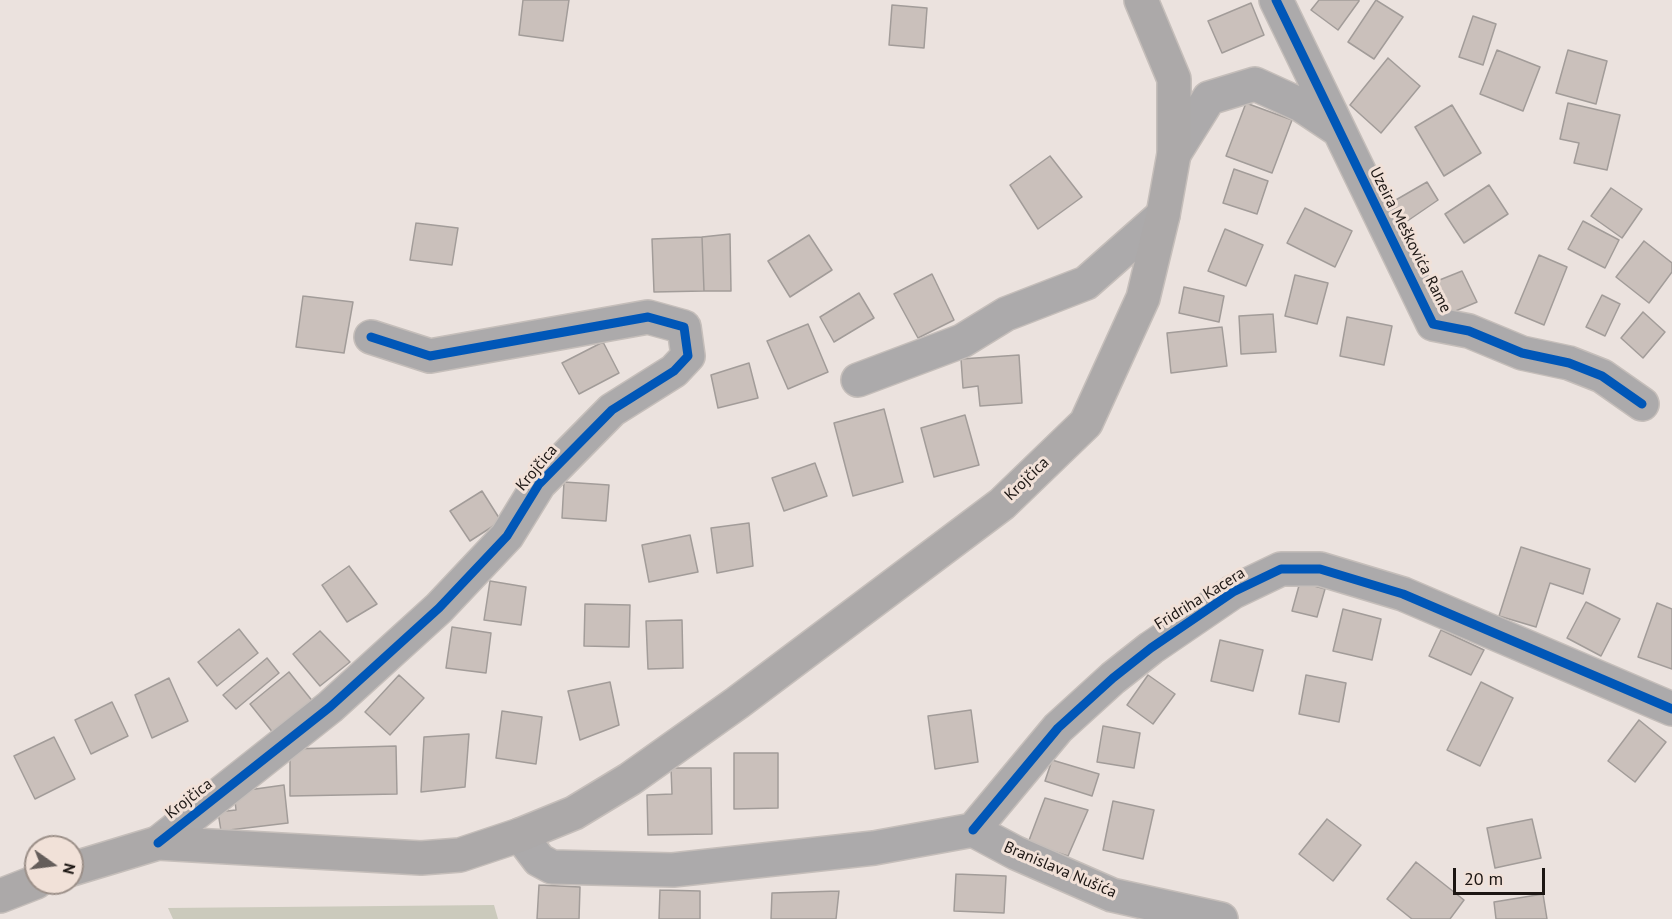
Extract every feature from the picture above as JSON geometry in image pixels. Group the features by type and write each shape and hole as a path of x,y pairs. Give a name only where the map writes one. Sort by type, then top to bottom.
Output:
{"main road":[{"name":"Krojčica","path":"84,865 158,843 421,858 460,855 520,835 574,813 630,779 1002,504 1086,423 1143,298 1163,215 1174,154 1174,79 1141,0"},
{"path":"0,896 24,887"}],"street":[{"name":"Uzeira Meškovića Rame","path":"1276,0 1433,324 1469,331 1522,353 1569,363 1594,372 1642,404"},
{"path":"1174,154 1209,98 1255,84 1301,105 1338,129"},
{"path":"858,380 962,341 1006,314 1086,283 1163,215"},
{"name":"Krojčica","path":"158,843 330,707 439,608 507,536 539,484 612,410 674,371 688,356 684,327 648,317 430,356 371,337"},
{"name":"Fridriha Kacera","path":"973,830 1058,728 1113,678 1151,648 1233,592 1281,569 1320,569 1403,594 1672,709"},
{"path":"520,835 538,860 552,867 673,870 874,848 973,830"},
{"name":"Branislava Nušića","path":"973,830 1016,853 1112,895 1221,919"}],"shaded area":[{"path":"494,905 498,919 173,919 168,908"}],"building":[{"path":"523,0 569,0 563,41 519,35"},
{"path":"1319,0 1359,1 1338,30 1311,10"},
{"path":"1376,0 1403,17 1374,59 1348,42"},
{"path":"1251,3 1264,35 1222,53 1208,21"},
{"path":"892,5 927,8 924,48 889,45"},
{"path":"1473,16 1496,24 1483,65 1459,57"},
{"path":"1497,50 1540,67 1523,111 1480,94"},
{"path":"1568,50 1607,61 1596,104 1556,93"},
{"path":"1388,58 1420,86 1381,133 1350,105"},
{"path":"1246,103 1292,120 1272,173 1226,156"},
{"path":"1568,103 1620,115 1607,170 1574,163 1579,143 1560,139"},
{"path":"1452,105 1481,153 1444,176 1415,127"},
{"path":"1050,156 1082,197 1038,229 1010,185"},
{"path":"1234,169 1268,181 1257,214 1223,203"},
{"path":"1427,182 1438,200 1403,224 1394,201"},
{"path":"1489,185 1508,214 1464,243 1445,214"},
{"path":"1611,188 1642,209 1622,238 1591,216"},
{"path":"1305,208 1352,231 1335,267 1287,243"},
{"path":"1583,221 1619,240 1605,268 1568,249"},
{"path":"416,223 458,228 452,265 410,260"},
{"path":"1225,229 1263,245 1246,286 1208,271"},
{"path":"730,234 731,291 704,291 702,237"},
{"path":"809,235 832,270 790,297 768,261"},
{"path":"702,237 704,291 654,292 652,239"},
{"path":"1644,241 1672,263 1672,272 1649,303 1616,277"},
{"path":"1539,255 1567,267 1544,325 1515,313"},
{"path":"1462,271 1477,302 1446,315 1432,283"},
{"path":"932,274 954,320 918,338 894,294"},
{"path":"1295,275 1328,283 1317,324 1285,316"},
{"path":"1184,287 1224,296 1219,322 1179,313"},
{"path":"859,293 874,318 834,342 820,317"},
{"path":"1602,295 1620,304 1605,336 1586,327"},
{"path":"303,296 353,302 344,353 296,347"},
{"path":"1643,312 1665,332 1643,358 1621,338"},
{"path":"1273,314 1276,352 1241,354 1239,316"},
{"path":"1347,317 1392,326 1384,365 1340,356"},
{"path":"808,324 828,372 788,389 767,341"},
{"path":"1222,327 1227,366 1171,373 1167,333"},
{"path":"603,342 619,373 579,394 562,363"},
{"path":"1019,355 1022,403 980,406 978,386 963,388 961,359"},
{"path":"749,363 758,398 718,408 711,375"},
{"path":"884,409 903,482 853,496 834,423"},
{"path":"965,415 979,465 934,477 921,428"},
{"path":"815,463 827,496 784,511 772,478"},
{"path":"564,482 609,485 606,521 562,518"},
{"path":"482,491 501,521 470,541 450,511"},
{"path":"749,523 753,566 717,573 711,528"},
{"path":"690,535 698,572 649,582 642,545"},
{"path":"1521,547 1590,569 1583,594 1550,583 1536,627 1499,616"},
{"path":"349,566 377,604 347,622 322,585"},
{"path":"490,581 526,587 521,625 484,620"},
{"path":"1300,582 1325,589 1317,617 1292,611"},
{"path":"1586,602 1620,619 1601,656 1567,638"},
{"path":"1657,603 1672,609 1672,669 1638,657"},
{"path":"585,604 630,605 629,647 584,646"},
{"path":"1343,609 1381,619 1372,660 1333,651"},
{"path":"682,620 683,668 648,669 646,621"},
{"path":"452,627 491,633 486,673 446,668"},
{"path":"239,629 258,653 217,686 198,662"},
{"path":"1441,630 1484,650 1471,675 1429,656"},
{"path":"320,631 350,662 320,686 293,654"},
{"path":"1220,640 1263,650 1253,691 1211,681"},
{"path":"267,658 279,673 236,709 223,695"},
{"path":"289,672 314,703 274,734 250,704"},
{"path":"399,675 424,698 390,735 365,712"},
{"path":"1148,675 1175,694 1153,724 1127,705"},
{"path":"1306,675 1346,683 1339,722 1299,714"},
{"path":"169,678 188,721 152,738 135,695"},
{"path":"610,682 619,725 580,740 568,691"},
{"path":"1481,682 1513,698 1480,766 1447,750"},
{"path":"112,702 128,736 91,754 75,720"},
{"path":"971,710 978,762 935,769 928,716"},
{"path":"502,711 542,717 536,764 496,758"},
{"path":"1639,720 1666,742 1635,782 1608,761"},
{"path":"1103,726 1140,733 1134,768 1097,762"},
{"path":"469,734 465,787 421,792 424,737"},
{"path":"54,737 75,779 35,799 14,756"},
{"path":"396,746 397,794 290,796 290,749"},
{"path":"734,753 778,753 778,808 734,809"},
{"path":"1052,760 1099,774 1092,796 1045,781"},
{"path":"671,768 711,768 712,834 648,835 647,795 672,794"},
{"path":"284,785 288,823 221,831 218,812 236,810 234,792"},
{"path":"1045,798 1088,810 1068,856 1028,843"},
{"path":"1113,801 1154,810 1143,859 1103,850"},
{"path":"1327,819 1361,845 1333,881 1299,854"},
{"path":"1532,819 1541,858 1495,868 1487,828"},
{"path":"1416,862 1464,900 1450,919 1412,919 1387,899"},
{"path":"956,874 1006,876 1004,913 954,911"},
{"path":"539,885 580,887 579,919 537,919"},
{"path":"660,890 700,891 700,919 659,919"},
{"path":"839,891 836,919 771,919 772,893"},
{"path":"1543,894 1547,919 1496,919 1494,902"}],"cycle path":[{"path":"1276,0 1433,324 1469,331 1522,353 1569,363 1602,376 1642,404"},
{"path":"158,843 330,707 439,608 507,536 539,484 612,410 674,371 688,356 684,327 648,317 430,356 371,337"},
{"path":"973,830 1058,728 1113,678 1151,648 1233,592 1281,569 1320,569 1403,594 1672,709"}]}
